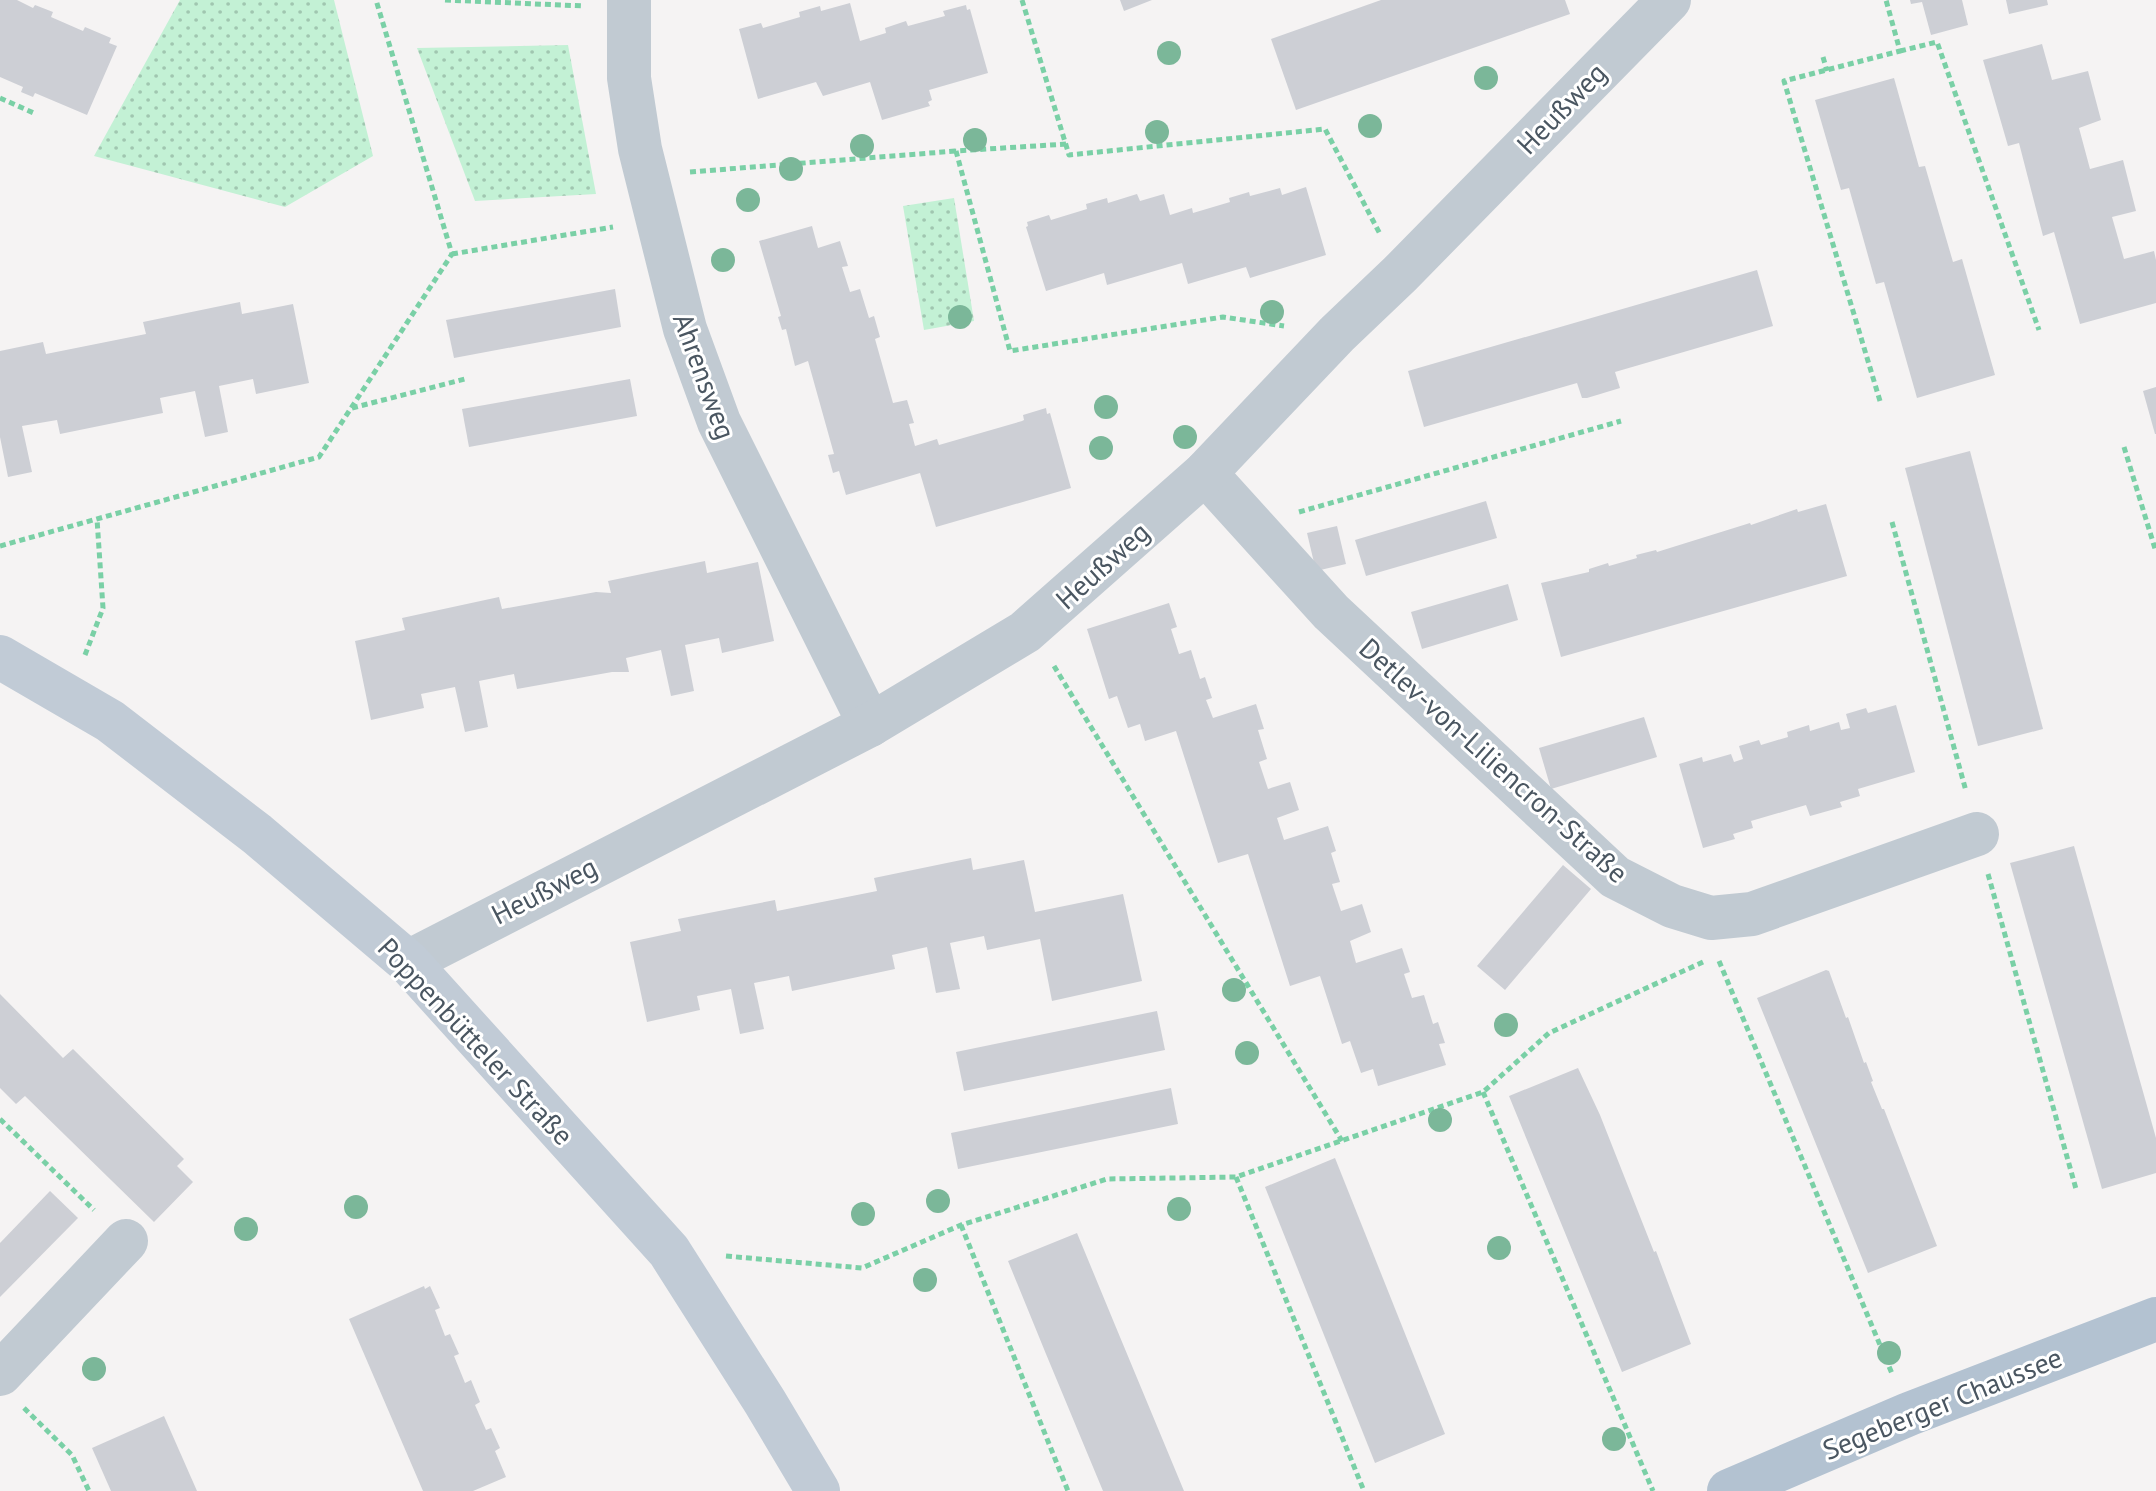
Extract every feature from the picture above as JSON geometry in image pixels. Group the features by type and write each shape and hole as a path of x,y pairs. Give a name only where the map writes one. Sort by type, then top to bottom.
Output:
{"main road":[{"name":"Poppenbütteler Straße","path":"0,657 110,721 257,834 408,962 669,1251 818,1491"},
{"name":"Segeberger Chaussee","path":"1729,1491 1909,1414 2156,1319"}],"street":[{"name":"Heußweg","path":"408,962 870,725 1030,628 1205,473 1337,334 1669,0"},
{"name":"Ahrensweg","path":"629,4 629,78 646,175 685,329 719,422 870,725"},
{"name":"Detlev-von-Liliencron-Straße","path":"1205,473 1331,612 1615,877 1672,906 1711,918 1752,914 1977,834"},
{"path":"10,1390 126,1241"}],"path":[{"path":"376,0 452,254"},
{"path":"445,0 629,4"},
{"path":"1022,0 1069,155 1325,129 1400,274"},
{"path":"1886,0 1900,51"},
{"path":"1880,401 1784,81 1937,42 2039,330"},
{"path":"1823,57 1827,71"},
{"path":"0,98 36,114"},
{"path":"646,175 1066,144"},
{"path":"956,151 1010,351 1223,317 1337,334"},
{"path":"0,546 319,457 452,254 657,220"},
{"path":"351,408 465,379"},
{"path":"1253,525 1621,421"},
{"path":"2124,447 2156,552"},
{"path":"69,697 103,608 97,519"},
{"path":"1892,522 2076,1189"},
{"path":"1030,628 1342,1141"},
{"path":"669,1251 862,1268 961,1225 1107,1179 1236,1177 1483,1092 1549,1033 1717,956 1909,1414"},
{"path":"1483,1092 1653,1491"},
{"path":"0,1119 126,1241"},
{"path":"1236,1177 1364,1491"},
{"path":"961,1225 1068,1491"},
{"path":"10,1390 72,1455 89,1491"}],"green space":[{"path":"180,0 334,0 373,156 285,207 94,156"},
{"path":"568,45 596,194 475,201 417,48"},
{"path":"954,198 974,321 924,330 903,206"}],"building":[{"path":"0,0 17,0 33,8 35,5 53,12 51,17 83,31 85,27 111,38 109,43 117,46 87,115 35,93 33,97 21,92 23,87 0,77"},
{"path":"1120,0 1152,0 1124,11"},
{"path":"1381,0 1565,0 1570,14 1296,110 1271,39"},
{"path":"1910,0 1962,0 1968,25 1931,35 1922,2 1911,4"},
{"path":"2006,0 2047,0 2048,5 2009,14"},
{"path":"850,3 860,41 886,33 885,28 906,21 908,26 945,16 943,11 966,5 967,10 970,9 988,73 929,90 930,106 882,120 870,82 823,96 816,82 758,99 739,29 761,23 763,28 800,17 799,12 820,6 821,11"},
{"path":"2042,44 2052,80 2088,71 2101,120 2079,128 2090,169 2123,160 2136,211 2112,217 2124,259 2154,251 2156,303 2080,324 2054,232 2043,236 2019,143 2008,146 1983,60"},
{"path":"1894,78 1919,167 1925,166 1953,262 1962,259 1995,375 1917,398 1884,282 1876,284 1849,188 1841,190 1815,100"},
{"path":"1306,187 1326,255 1250,278 1246,267 1188,284 1182,263 1107,285 1104,273 1046,291 1026,227 1027,222 1049,215 1051,220 1087,209 1086,204 1107,198 1108,203 1137,194 1140,201 1164,194 1170,215 1192,208 1193,213 1230,202 1229,198 1249,192 1250,196 1280,188 1282,195"},
{"path":"812,226 818,248 840,241 848,266 842,267 850,292 860,289 869,318 874,316 880,337 875,339 893,403 907,400 914,423 909,424 915,446 937,439 939,445 1022,421 1023,415 1046,408 1071,488 936,527 920,473 846,495 839,471 833,473 828,455 834,454 808,361 795,366 786,329 782,330 778,317 781,316 759,241"},
{"path":"1757,270 1773,326 1615,372 1620,388 1587,398 1582,398 1577,383 1424,427 1408,371"},
{"path":"615,289 621,327 454,358 446,320"},
{"path":"240,302 242,314 293,304 309,383 256,394 253,379 219,386 228,432 205,437 195,391 160,398 163,413 60,434 57,420 22,426 32,472 8,477 0,437 0,351 43,342 46,354 146,334 143,322"},
{"path":"630,379 637,416 469,447 462,409"},
{"path":"2156,387 2156,434 2155,434 2143,391"},
{"path":"1970,451 2043,729 1978,746 1905,468"},
{"path":"1486,501 1497,538 1366,576 1355,540"},
{"path":"1826,504 1847,576 1561,657 1541,583 1589,572 1589,569 1608,563 1609,566 1637,558 1636,555 1657,552 1797,509 1798,512"},
{"path":"1337,526 1346,564 1316,571 1307,533"},
{"path":"705,561 707,573 758,562 774,641 722,653 719,638 685,645 694,691 671,696 661,650 626,658 629,672 612,672 517,689 514,674 479,681 488,727 465,732 455,687 421,694 424,708 371,720 355,641 405,630 402,618 499,597 502,609 596,592 611,593 608,581"},
{"path":"1508,584 1518,620 1422,649 1411,612"},
{"path":"1169,603 1177,627 1171,629 1179,654 1191,650 1200,679 1205,677 1212,698 1206,700 1213,718 1256,704 1264,729 1258,730 1267,759 1259,762 1268,789 1290,782 1299,810 1277,818 1284,840 1328,826 1336,851 1331,853 1340,882 1332,884 1341,911 1362,904 1371,932 1350,941 1356,963 1402,948 1410,972 1404,974 1412,998 1424,995 1433,1024 1438,1022 1445,1043 1439,1044 1446,1065 1378,1086 1373,1069 1361,1073 1350,1041 1342,1044 1320,976 1290,986 1248,854 1218,863 1176,731 1145,741 1140,724 1128,728 1117,696 1109,699 1087,629"},
{"path":"1896,705 1915,772 1858,789 1860,796 1840,802 1842,807 1810,816 1806,805 1751,821 1753,828 1733,834 1735,839 1703,848 1679,764 1702,757 1703,762 1731,754 1734,762 1743,759 1739,746 1759,740 1761,745 1788,737 1787,732 1809,725 1810,731 1839,722 1841,730 1850,728 1846,714 1866,708 1868,713"},
{"path":"1644,717 1657,757 1551,789 1539,748"},
{"path":"2074,846 2156,1138 2156,1173 2102,1189 2010,863"},
{"path":"971,858 973,870 1024,860 1035,912 1123,894 1142,981 1052,1001 1040,939 987,950 984,936 950,943 960,989 936,993 927,947 892,955 895,969 792,991 789,976 754,983 764,1029 740,1034 731,989 697,996 700,1010 647,1022 630,942 681,931 678,919 775,900 777,911 877,891 874,878"},
{"path":"1563,865 1591,889 1505,990 1477,966"},
{"path":"1826,970 1848,1017 1937,1246 1868,1273 1757,998"},
{"path":"0,994 63,1058 73,1049 184,1159 177,1166 193,1182 154,1222 25,1096 16,1104 0,1088"},
{"path":"1157,1011 1165,1050 964,1091 956,1052"},
{"path":"1578,1068 1656,1251 1691,1344 1622,1372 1509,1096"},
{"path":"1171,1088 1178,1124 958,1169 951,1133"},
{"path":"1335,1158 1445,1434 1375,1463 1265,1187"},
{"path":"50,1191 78,1218 0,1297 0,1243"},
{"path":"1077,1233 1184,1491 1103,1491 1046,1354 1008,1261"},
{"path":"424,1286 425,1289 430,1286 440,1308 435,1310 445,1336 450,1334 459,1354 454,1356 465,1383 471,1380 480,1402 475,1405 486,1430 491,1428 500,1448 495,1451 506,1477 473,1491 423,1491 349,1319"},
{"path":"164,1416 197,1491 111,1491 92,1448"}]}
